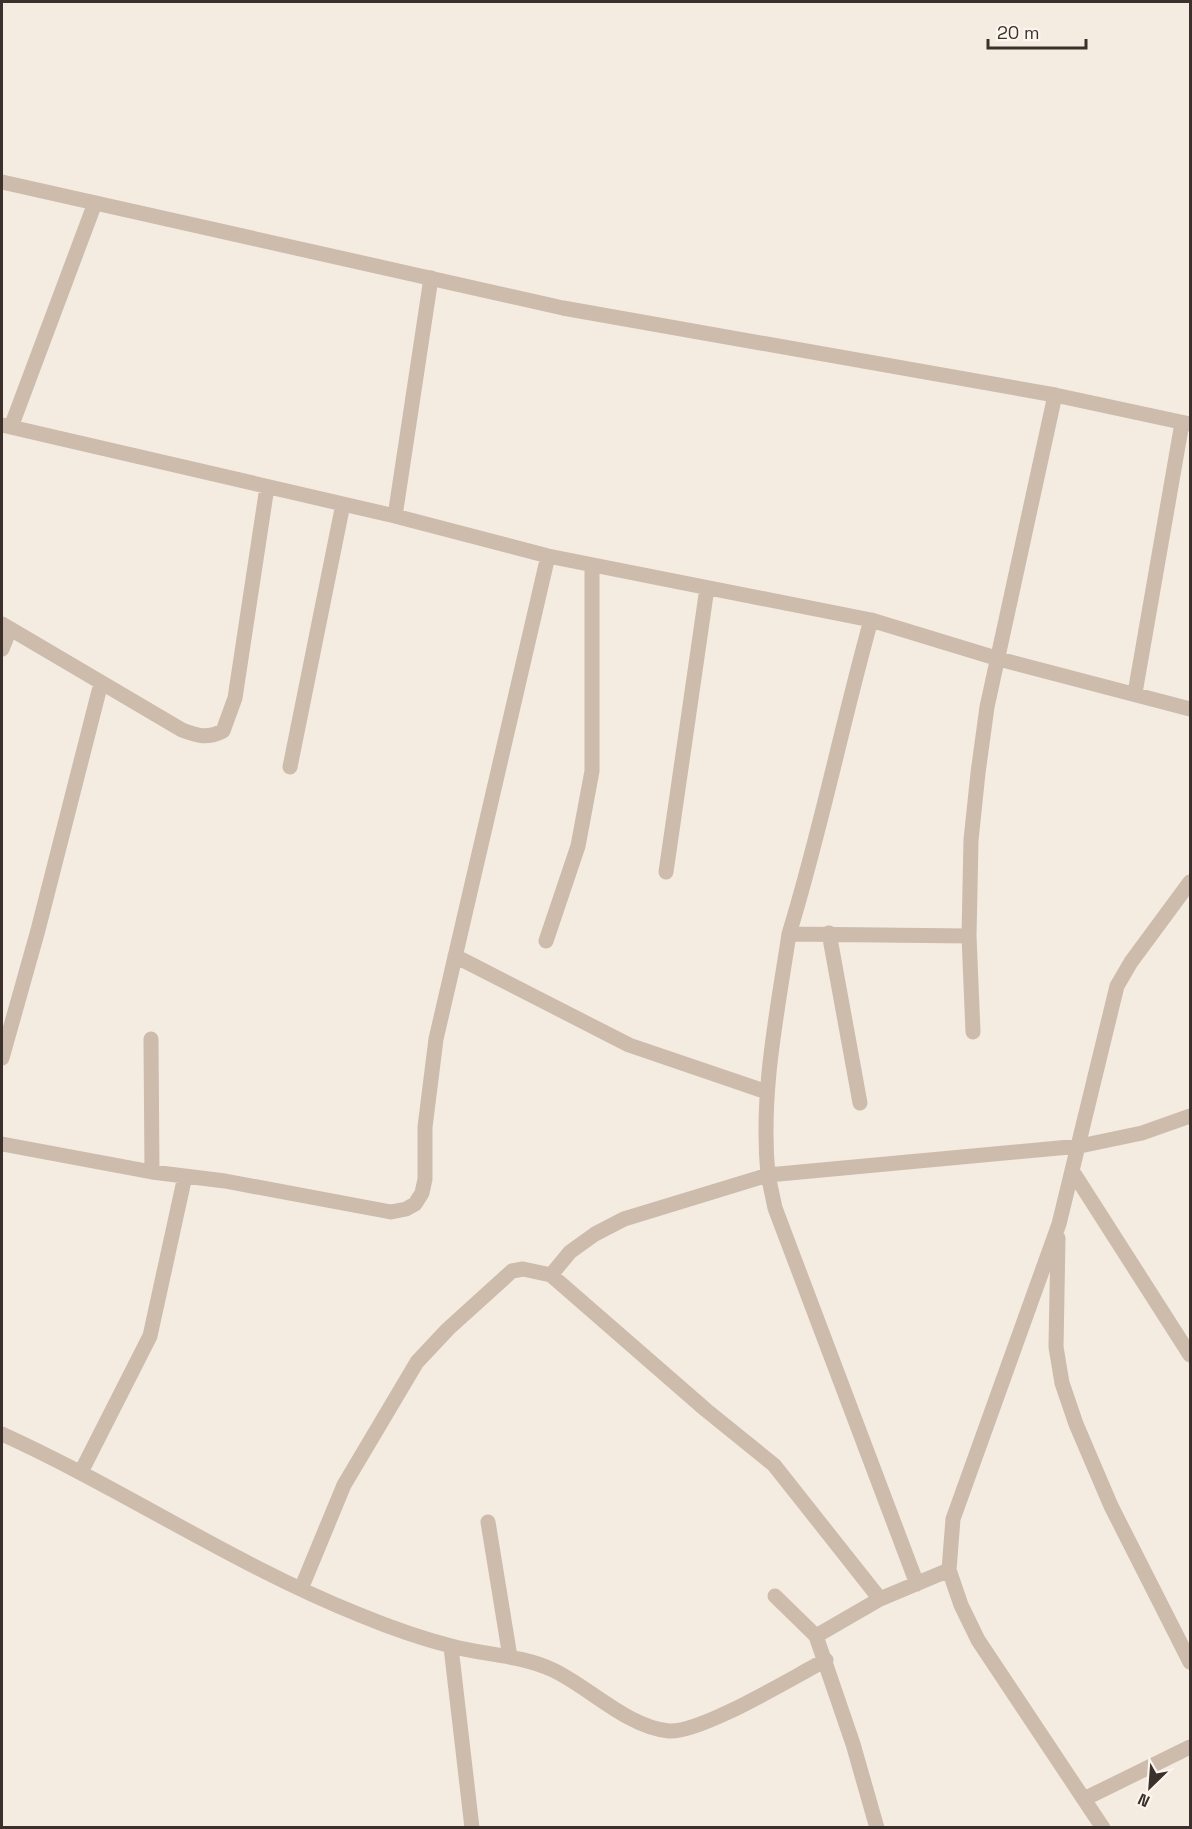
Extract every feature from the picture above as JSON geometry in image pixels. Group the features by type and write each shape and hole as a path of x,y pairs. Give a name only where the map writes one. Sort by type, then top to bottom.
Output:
{"street":[{"path":"2,182 563,308 1055,395 1186,423 1135,693"},
{"path":"95,202 6,426 394,516 548,556 871,620 999,659 1191,709"},
{"path":"394,516 431,278"},
{"path":"973,1032 969,936 970,840 987,707 1055,395"},
{"path":"2,649 6,626 154,715 200,737 211,736 223,731 235,698 267,487"},
{"path":"290,766 343,504"},
{"path":"2,1144 391,1212 406,1209 415,1204 422,1193 425,1179 425,1127 436,1039 548,556"},
{"path":"546,941 578,846 592,771 591,565"},
{"path":"666,872 707,588"},
{"path":"871,620 842,724 810,866 789,934 767,1092 765,1143 768,1175 775,1208 917,1584"},
{"path":"2,1058 41,919 101,683"},
{"path":"1104,1827 978,1640 961,1605 949,1570 953,1519 1059,1224 1080,1146 1117,986 1131,962 1191,882"},
{"path":"830,933 860,1103"},
{"path":"789,934 969,936"},
{"path":"455,956 629,1045 767,1092"},
{"path":"151,1039 152,1172"},
{"path":"551,1275 570,1252 595,1234 624,1219 768,1175 1080,1146 1142,1133 1191,1116"},
{"path":"1073,1172 1191,1355"},
{"path":"81,1472 150,1336 185,1176"},
{"path":"1059,1224 1056,1347 1062,1383 1076,1424 1111,1506 1191,1662"},
{"path":"301,1589 344,1485 417,1362 456,1322 512,1271 523,1269 551,1275 698,1403 774,1465 880,1599"},
{"path":"2,1434 81,1472 158,1516 301,1589 361,1616 451,1647 510,1657 552,1669 625,1714 652,1727 669,1731 685,1730 712,1719 826,1660"},
{"path":"488,1522 510,1657"},
{"path":"816,1636 880,1599 949,1570"},
{"path":"775,1596 816,1636 826,1660 877,1827"},
{"path":"451,1647 472,1827"},
{"path":"1084,1799 1191,1747"}]}
